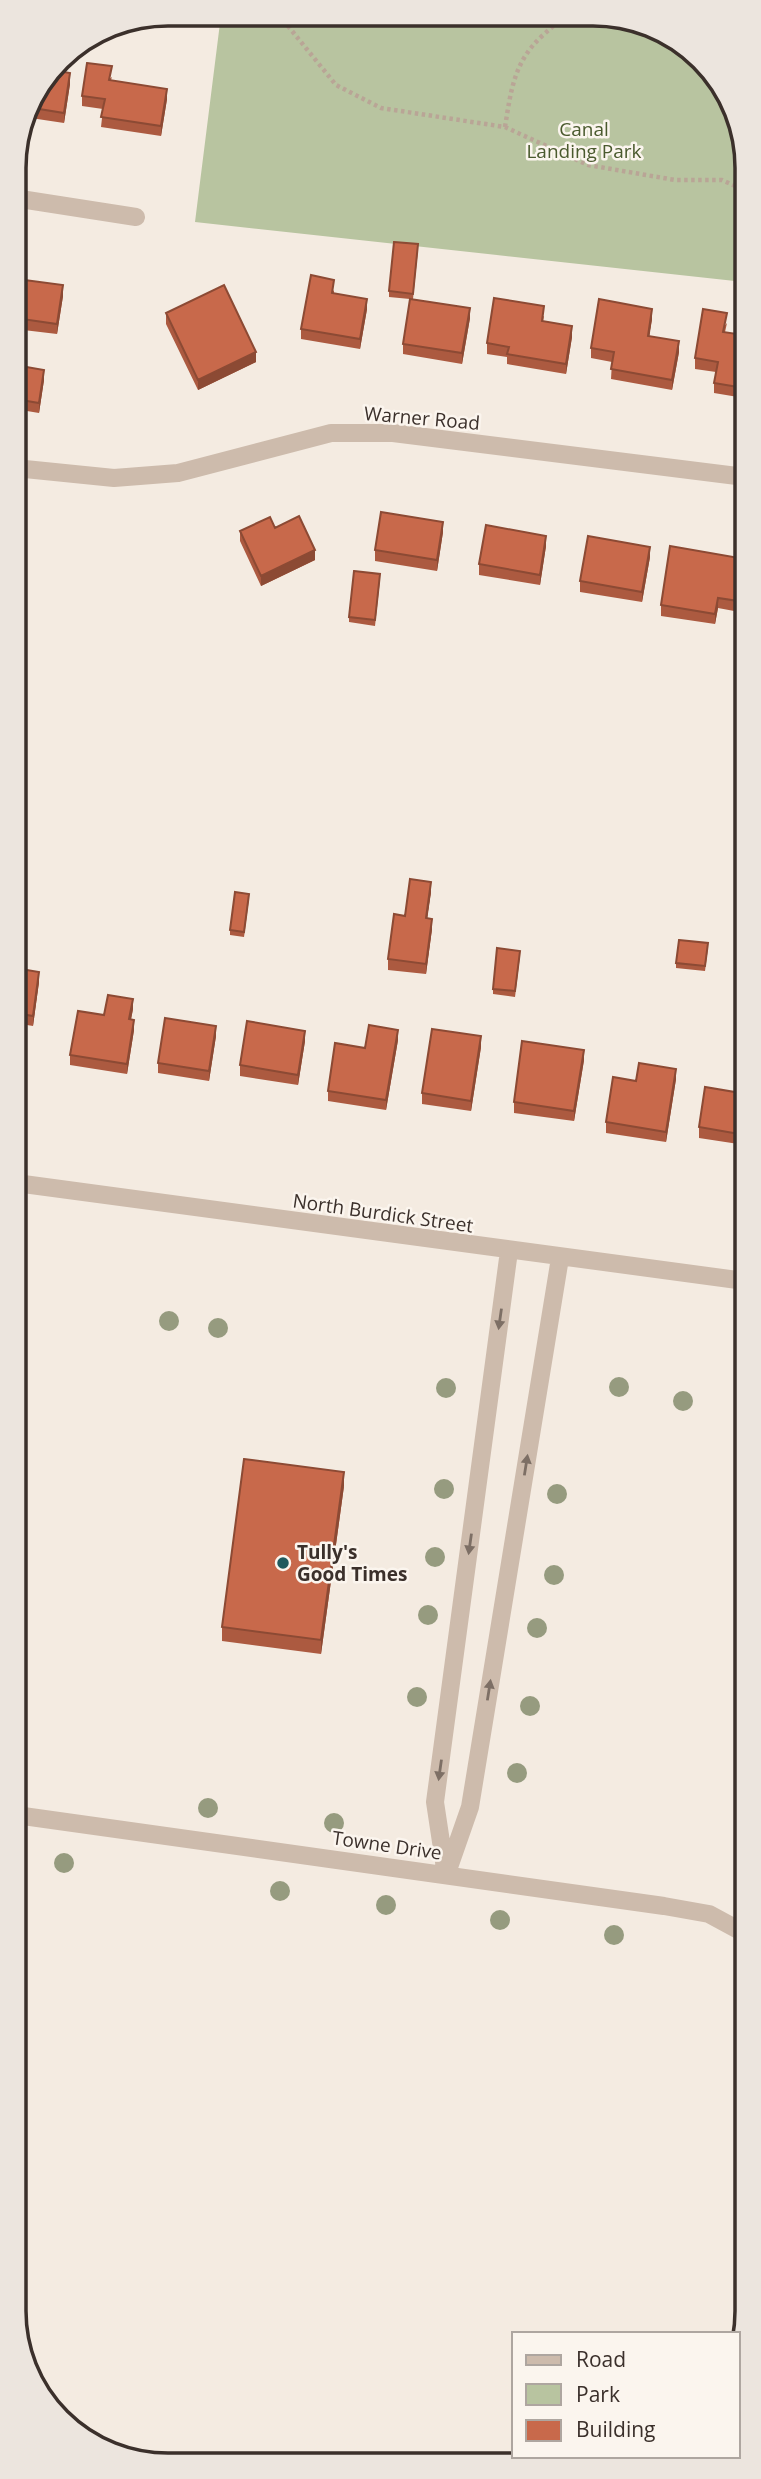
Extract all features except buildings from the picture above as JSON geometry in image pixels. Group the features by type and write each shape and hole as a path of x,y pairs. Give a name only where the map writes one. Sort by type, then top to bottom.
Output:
{"street":[{"path":"27,200 136,216"},
{"name":"Warner Road","path":"27,469 114,478 178,473 331,433 393,433 735,476"},
{"name":"North Burdick Street","path":"27,1184 734,1281"},
{"path":"446,1875 435,1802 509,1251"},
{"path":"446,1875 470,1807 560,1258"},
{"name":"Towne Drive","path":"26,1816 709,1914 734,1928"}],"path":[{"path":"288,26 335,85 381,107 505,127 588,165 675,180 722,180 735,186"},
{"path":"505,127 513,82 528,50 554,26"}],"green space":[{"name":"Canal Landing Park","path":"220,26 593,26 621,29 656,41 672,50 693,68 716,97 727,122 734,149 735,281 195,222"}],"place":[{"name":"Tully's Good Times","path":"283,1563"}]}
